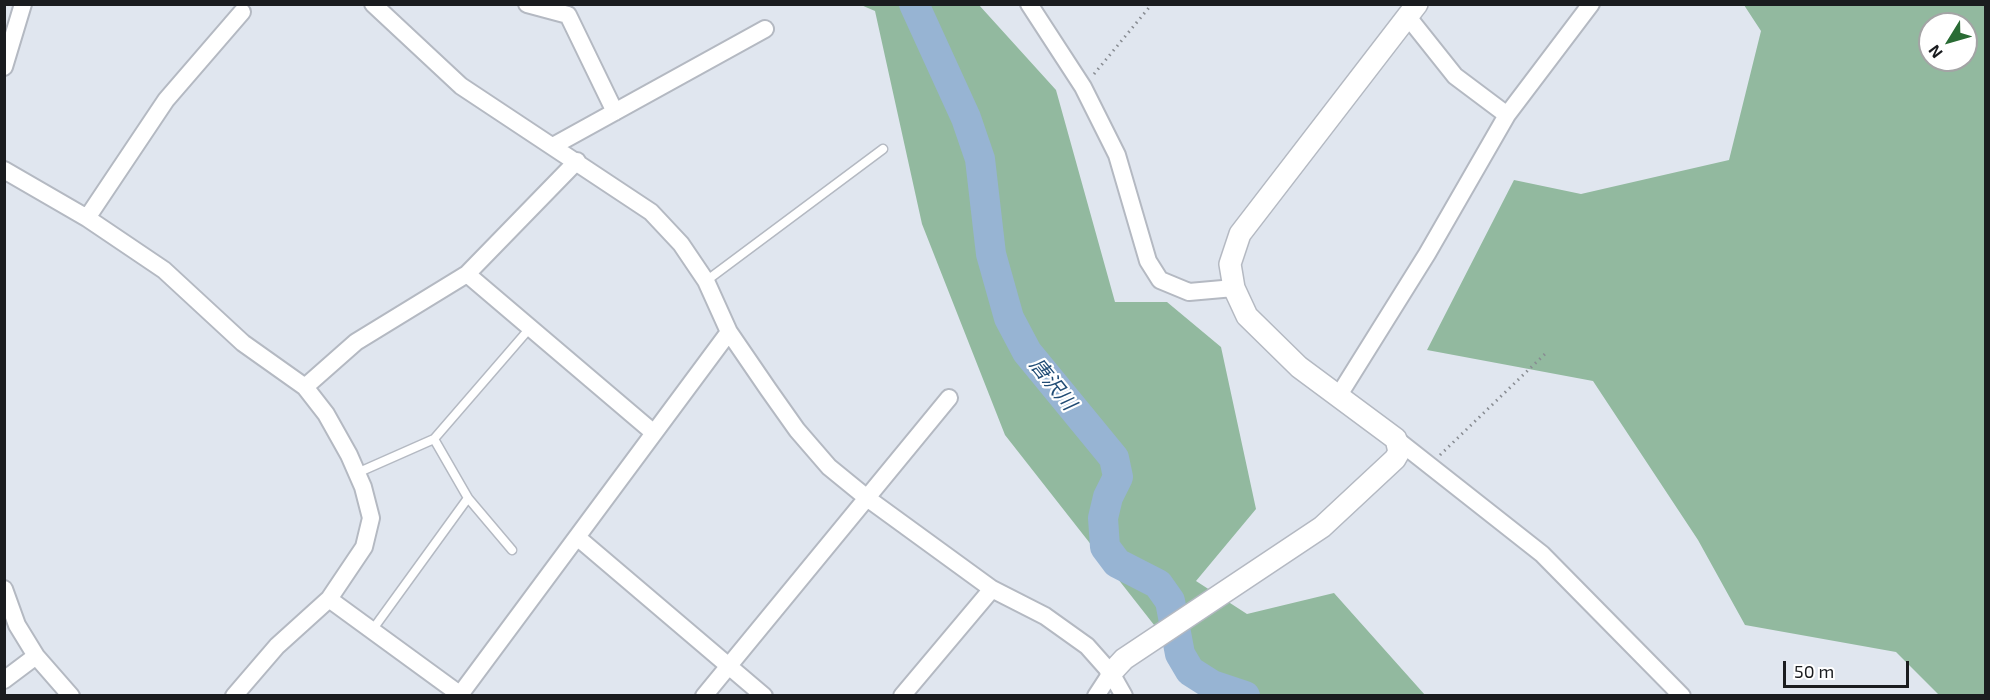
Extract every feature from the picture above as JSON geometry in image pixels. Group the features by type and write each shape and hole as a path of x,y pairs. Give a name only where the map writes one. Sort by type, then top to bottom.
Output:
{"street":[{"path":"4,67 23,4"},
{"path":"374,4 461,86 651,212 681,244 706,281 729,332 797,430 829,467 867,498 992,589 1045,616 1087,646 1111,673 1124,696"},
{"path":"527,4 568,15 615,112"},
{"path":"1029,4 1083,87 1117,155 1148,261 1160,280 1189,292 1234,288"},
{"path":"1339,395 1427,254 1507,115 1591,4"},
{"path":"1507,115 1455,76 1413,11 1240,234 1230,264 1234,288 1247,315 1299,367 1430,465 1542,554 1682,696"},
{"path":"87,218 166,100 242,12"},
{"path":"553,147 765,29"},
{"path":"305,387 356,342 467,274 577,161"},
{"path":"4,170 87,218 164,270 243,343 305,387 326,414 357,473 371,518 364,547 329,599 277,646 234,696"},
{"path":"467,274 654,434"},
{"path":"329,599 461,695 729,332"},
{"path":"704,696 949,398"},
{"path":"1096,696 1111,673 1124,659 1322,527 1395,459 1399,452 1396,440"},
{"path":"577,537 764,696"},
{"path":"4,589 17,625 36,656 71,696"},
{"path":"902,696 992,589"},
{"path":"4,680 36,656"}],"lane":[{"path":"706,281 883,149"},
{"path":"357,473 434,439 530,328"},
{"path":"434,439 468,498 512,550"},
{"path":"373,629 468,498"}],"path":[{"path":"1083,87 1152,4"},
{"path":"1430,465 1547,352"}],"green space":[{"path":"861,5 979,5 1056,90 1115,302 1167,302 1221,347 1256,509 1196,581 1247,614 1334,593 1425,695 1209,695 1005,435 922,224 875,11"},
{"path":"1744,5 1985,5 1985,695 1939,695 1896,652 1745,625 1698,540 1593,381 1427,350 1514,180 1581,194 1729,160 1761,31"}],"waterway":[{"name":"唐沢川","path":"914,4 966,118 980,159 991,254 1009,318 1027,352 1114,458 1118,477 1108,497 1103,518 1105,547 1117,563 1158,584 1170,601 1180,654 1190,671 1212,685 1245,696"}]}
